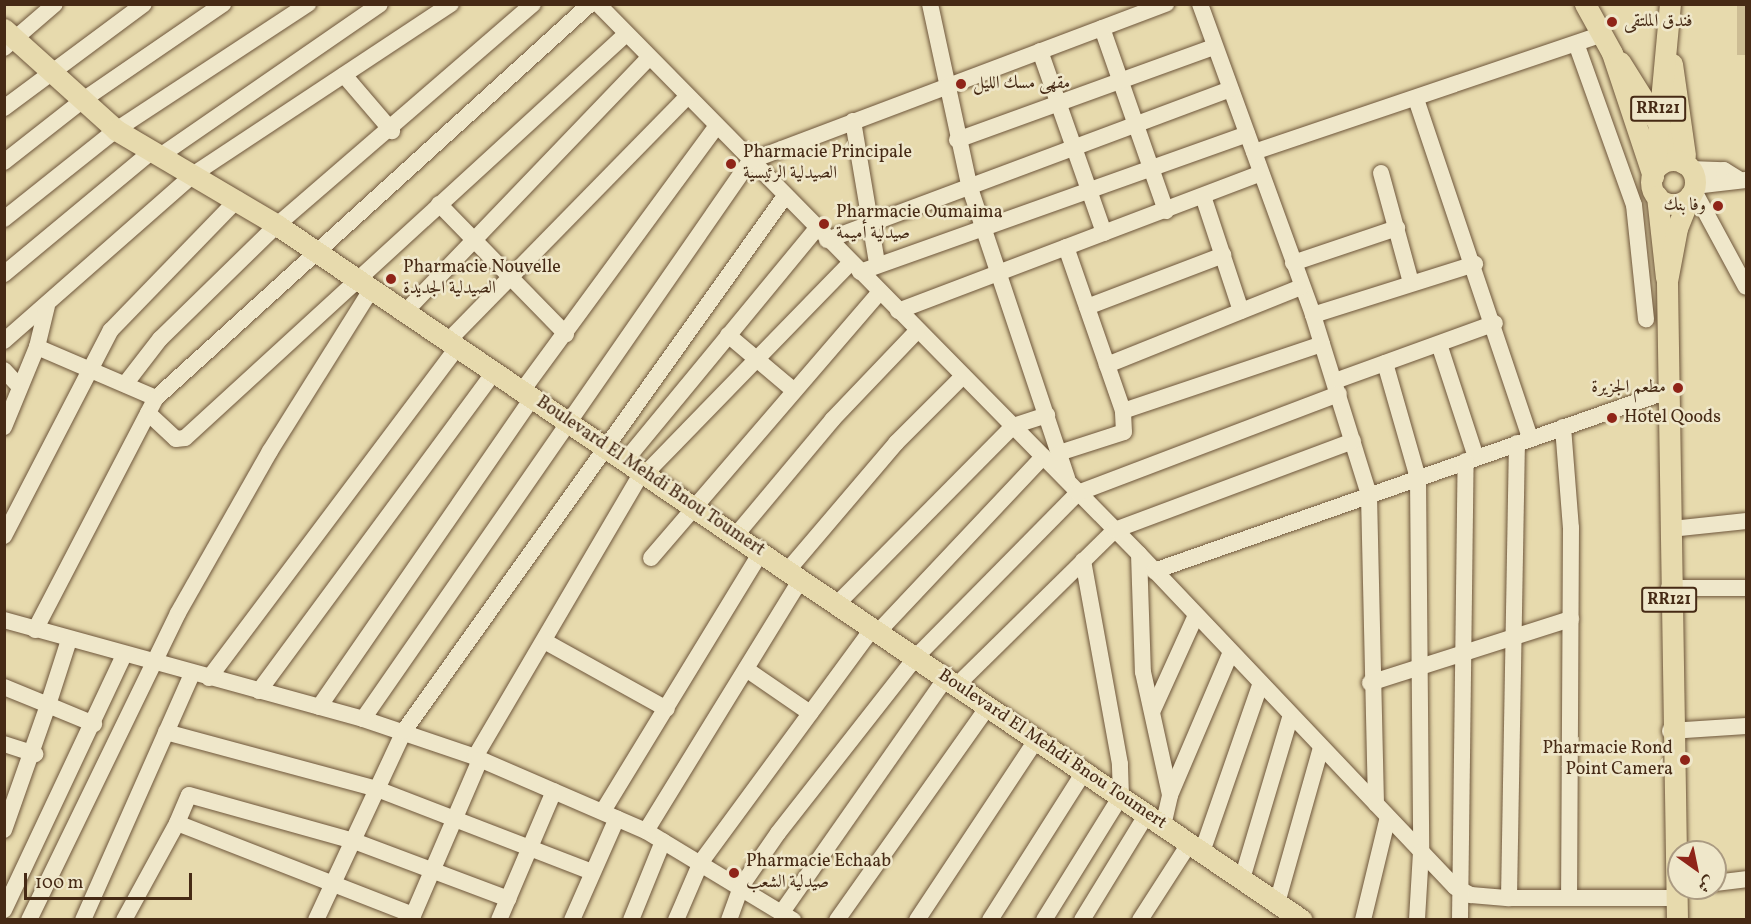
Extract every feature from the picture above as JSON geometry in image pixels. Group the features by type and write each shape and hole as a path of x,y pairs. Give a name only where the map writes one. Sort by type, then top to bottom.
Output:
{"main road":[{"path":"1585,4 1612,53 1657,118 1690,187"},
{"name":"RR121","path":"1670,4 1669,49 1657,118 1654,173 1658,241 1667,281 1671,529 1670,731 1675,840"},
{"name":"Boulevard El Mehdi Bnou Toumert","path":"8,38 52,71 116,130 238,199 630,464 697,506 736,535 1298,918"},
{"name":"RR121","path":"1667,281 1690,187 1669,49"},
{"path":"1612,53 1654,173 1667,162 1690,187"},
{"path":"1657,196 1690,187"},
{"name":"RR121","path":"1677,920 1678,900"}],"street":[{"path":"8,38 56,4"},
{"path":"4,108 144,4"},
{"path":"4,162 82,100 223,4"},
{"path":"4,219 116,130 308,4"},
{"path":"4,274 155,154 380,4"},
{"path":"4,341 47,306 194,174 451,4"},
{"path":"126,384 160,339 277,225 392,131 533,4"},
{"path":"35,630 152,406 316,252 590,4"},
{"path":"598,4 716,127 1013,426 1051,455 1073,488 1462,892 1509,898 1667,891"},
{"path":"930,4 957,140 969,185 1047,415 1051,455"},
{"path":"1200,4 1322,344 1369,495 1370,683 1376,804"},
{"path":"363,719 567,421 750,161 1162,5"},
{"path":"1102,28 1118,81 1166,211"},
{"path":"37,347 126,384 152,406 176,440 185,438 354,278 626,34"},
{"path":"1254,152 1576,46 1602,34"},
{"path":"957,140 1214,46"},
{"path":"1576,46 1634,205 1646,319"},
{"path":"1040,51 1056,103 1104,233"},
{"path":"405,312 649,58"},
{"path":"344,75 392,131"},
{"path":"316,920 404,731 630,464 728,335 822,234 870,223 1230,89"},
{"path":"209,678 453,345 512,278 687,97"},
{"path":"1416,99 1495,323 1524,441 1512,638 1509,898"},
{"path":"853,121 877,263"},
{"path":"318,707 566,334 716,127"},
{"path":"630,464 754,359 855,267 877,263 1247,134"},
{"path":"1690,187 1724,170 1743,180"},
{"path":"898,311 1261,173"},
{"path":"1381,173 1411,283"},
{"path":"1690,187 1723,186 1743,180"},
{"path":"1690,187 1746,287"},
{"path":"177,823 334,880 412,917 457,817 478,758 546,642 630,464 785,196"},
{"path":"1203,196 1242,311"},
{"path":"4,536 122,314 238,199"},
{"path":"439,204 566,334"},
{"path":"1293,263 1397,228"},
{"path":"676,920 701,862 810,712 876,630 1051,455 1124,432 1123,411 1066,247"},
{"path":"1087,307 1223,255"},
{"path":"1312,315 1475,264"},
{"path":"1107,365 1301,287"},
{"path":"28,920 151,663 270,451 372,290"},
{"path":"651,558 697,506 792,389 880,292"},
{"path":"4,427 8,410 37,347 47,306"},
{"path":"729,920 742,885 916,657 1073,488 1337,388 1385,363 1495,323"},
{"path":"736,535 832,420 917,330"},
{"path":"728,335 792,389"},
{"path":"1123,411 1322,344"},
{"path":"1439,344 1471,459 1460,920"},
{"path":"1385,363 1418,478 1417,668 1421,852 1417,920"},
{"path":"4,370 19,386"},
{"path":"260,692 494,372"},
{"path":"646,831 746,669 794,574 896,442 963,376"},
{"path":"1154,571 1668,391"},
{"path":"837,604 1013,426 1047,415"},
{"path":"1563,427 1571,619 1569,897"},
{"path":"4,620 124,656 363,719 404,731 478,758 646,831 742,885 787,916 951,682 1114,530 1353,441"},
{"path":"1671,529 1746,521"},
{"path":"572,920 610,814 667,709 761,552"},
{"path":"1138,554 1142,660 1170,795"},
{"path":"1044,920 1121,796 1094,596 1083,560"},
{"path":"1669,588 1746,588"},
{"path":"1153,710 1196,615"},
{"path":"1370,683 1571,619"},
{"path":"4,830 35,754 69,640"},
{"path":"546,642 667,709"},
{"path":"1082,920 1155,820 1170,795 1231,652"},
{"path":"4,910 94,724 124,656"},
{"path":"746,669 810,712"},
{"path":"83,920 192,674"},
{"path":"1140,920 1196,848 1261,683"},
{"path":"4,687 94,724"},
{"path":"837,920 988,707"},
{"path":"1242,879 1291,715"},
{"path":"1670,731 1746,726"},
{"path":"166,732 377,789 457,817 590,871"},
{"path":"917,920 1036,740"},
{"path":"4,744 35,754"},
{"path":"1277,903 1321,747"},
{"path":"990,920 1083,772"},
{"path":"499,920 554,791"},
{"path":"128,918 192,793 354,841 508,899"},
{"path":"1363,920 1388,817"},
{"path":"631,920 663,841"},
{"path":"1727,881 1746,879"}],"shaded area":[{"path":"1737,5 1746,5 1746,55 1737,55"}],"place":[{"name":"فندق الملتقى","path":"1612,22"},
{"name":"مقهى مسك الليل","path":"961,84"},
{"name":"Pharmacie Principale الصيدلية الرئيسية","path":"731,164"},
{"name":"وفا بنك","path":"1718,206"},
{"name":"Pharmacie Oumaima صيدلية أميمة","path":"824,224"},
{"name":"Pharmacie Nouvelle الصيدلية الجديدة","path":"391,279"},
{"name":"مطعم الجزيرة","path":"1678,388"},
{"name":"Hotel Qoods","path":"1612,418"},
{"name":"Pharmacie Rond Point Camera","path":"1685,760"},
{"name":"Pharmacie Echaab صيدلية الشعب","path":"734,873"}]}
